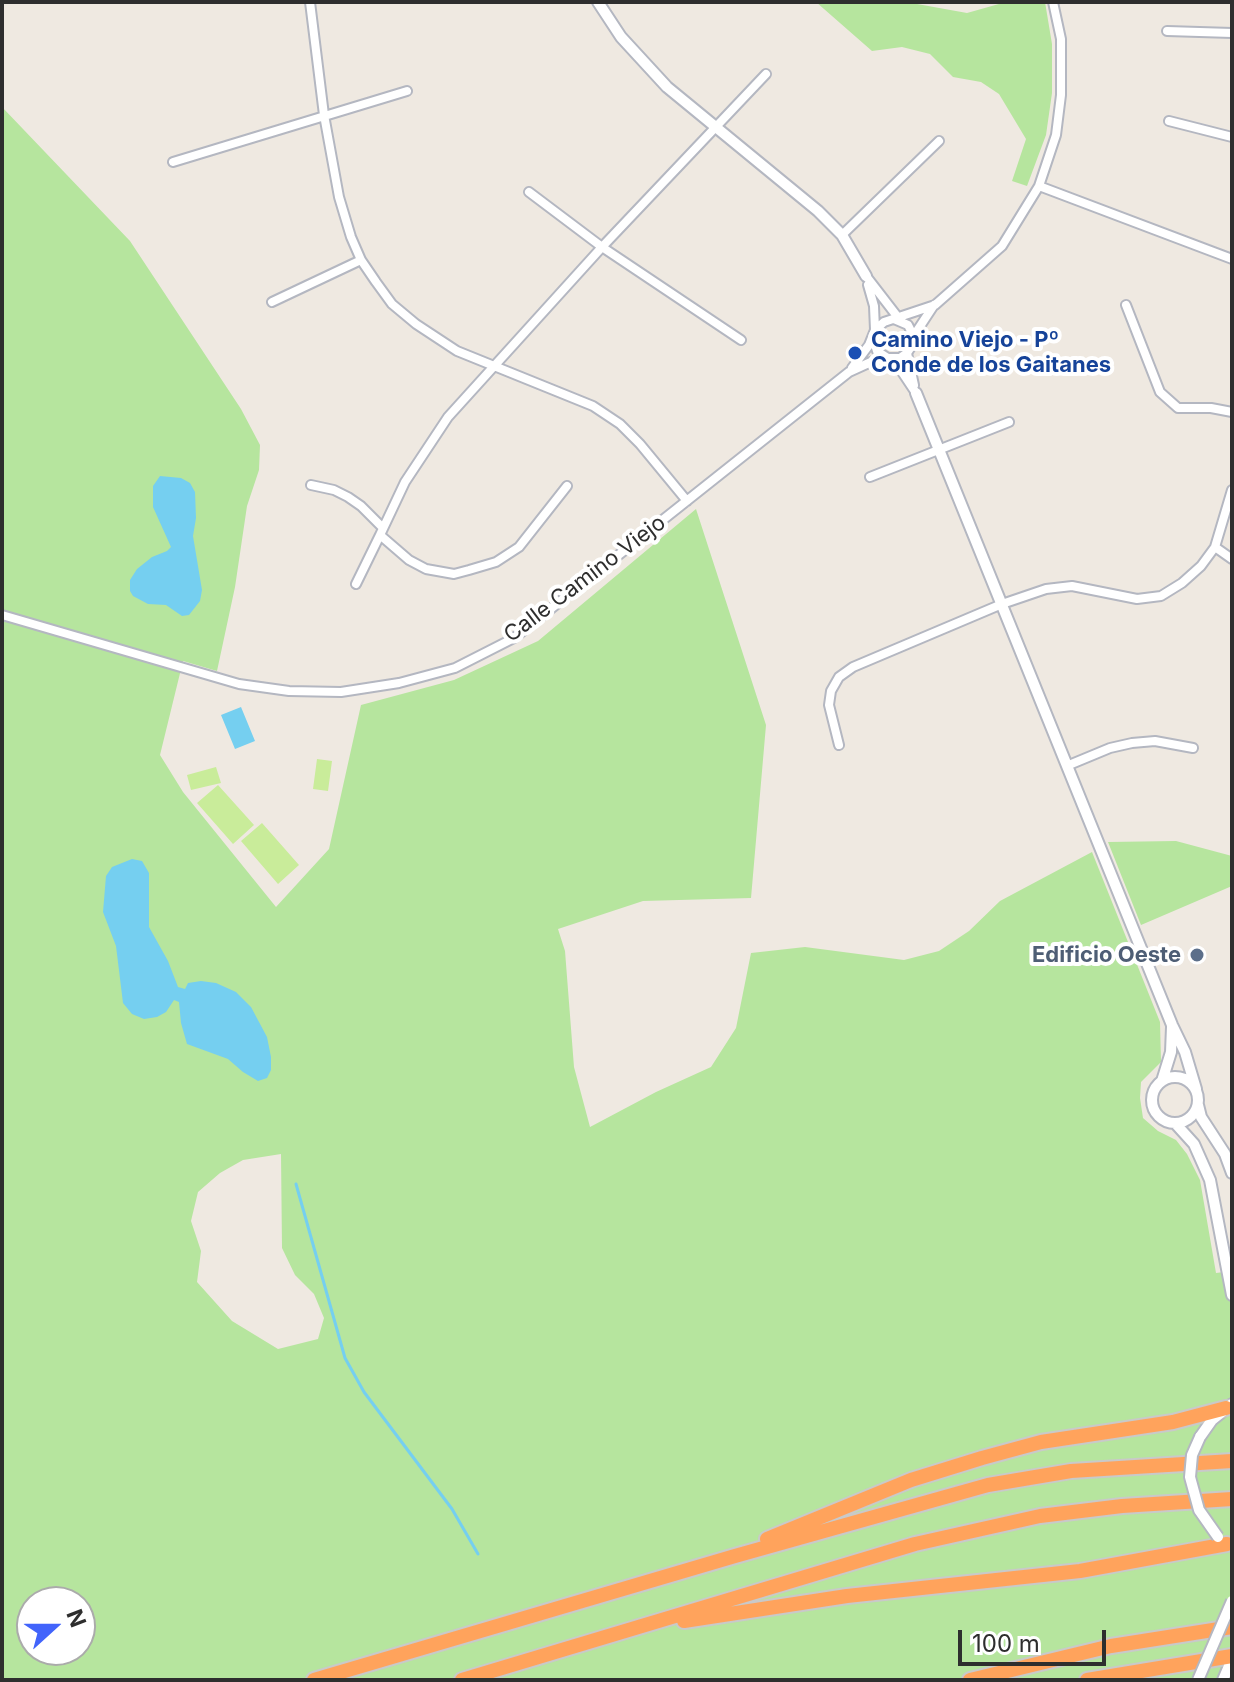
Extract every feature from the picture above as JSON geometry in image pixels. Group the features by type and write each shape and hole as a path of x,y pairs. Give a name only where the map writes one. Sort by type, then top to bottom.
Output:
{"highway":[{"path":"735,1556 753,1545 911,1480 982,1458 1041,1442 1173,1422 1229,1406"},
{"path":"314,1680 947,1496 1034,1476 1071,1471 1232,1461"},
{"path":"462,1680 915,1544 1027,1519 1122,1506 1232,1499"},
{"path":"601,1639 629,1636 719,1614 873,1593 1056,1574 1228,1545"},
{"path":"970,1680 1111,1646 1232,1627"},
{"path":"1087,1680 1228,1657"},
{"path":"1119,1680 1228,1657"}],"street":[{"path":"310,2 324,115 339,197 361,260 392,304 457,351 560,391 593,406 620,424 687,501"},
{"path":"598,2 621,37 667,87 807,201 842,235 866,276 897,319 908,325 913,337"},
{"path":"1053,2 1061,39 1061,95 1056,135 1039,186 1002,246 935,305 913,337 907,353 916,393 1185,1052 1201,1117 1225,1154 1232,1173"},
{"path":"1167,31 1232,33"},
{"path":"356,584 405,482 448,417 602,247 766,74"},
{"path":"173,162 407,91"},
{"path":"1169,121 1232,137"},
{"path":"842,235 939,141"},
{"path":"1039,186 1232,259"},
{"path":"529,192 602,247 741,340"},
{"path":"272,302 361,260"},
{"path":"866,276 874,306 877,351 900,369 916,393"},
{"path":"874,334 884,322 935,305"},
{"path":"1126,305 1160,392 1178,408 1211,408 1232,412"},
{"name":"Calle Camino Viejo","path":"849,372 874,334"},
{"path":"886,357 900,358 907,353"},
{"name":"Calle Camino Viejo","path":"2,615 239,684 289,691 341,692 399,683 455,668 514,638 849,372 886,357"},
{"path":"870,477 1009,422"},
{"path":"311,485 334,490 361,506 409,560 426,569 454,574 496,562 519,547 567,486"},
{"path":"839,745 829,705 831,691 839,677 853,667 1002,604 1046,589 1072,586 1137,599 1161,596 1201,566 1215,547 1232,490"},
{"path":"1215,547 1232,559"},
{"path":"1069,765 1110,748 1132,743 1155,741 1193,748"},
{"path":"1172,1025 1167,1074 1153,1095 1152,1103 1160,1118 1175,1123 1194,1144 1210,1180 1232,1295"},
{"path":"1162,1081 1180,1078 1196,1089"},
{"path":"1175,1123 1190,1118 1198,1105"},
{"path":"1228,1545 1199,1510 1190,1477 1192,1455 1200,1437 1212,1420 1229,1406"},
{"path":"1198,1680 1232,1601"},
{"path":"1223,1680 1228,1657"}],"green space":[{"path":"816,2 906,2 967,13 1006,2 1045,2 1052,44 1052,93 1046,135 1027,186 1012,181 1026,139 999,94 981,82 953,77 930,54 902,47 872,51"},
{"path":"2,107 130,241 241,409 260,445 259,470 247,506 235,587 217,671 183,661 160,755 183,792 276,907 329,849 361,705 454,680 538,641 696,509 766,725 751,898 643,901 558,929 565,951 574,1067 590,1127 711,1067 736,1028 751,953 805,947 904,960 939,951 969,931 1000,901 1092,852 1160,1022 1161,1062 1141,1082 1143,1118 1158,1131 1176,1140 1187,1154 1200,1180 1216,1273 1232,1271 1232,1680 2,1680","holes":["281,1154 282,1248 295,1275 314,1294 324,1318 318,1339 278,1349 232,1321 197,1282 201,1251 191,1221 198,1192 220,1173 243,1160"]},
{"path":"317,759 332,761 328,791 313,789"},
{"path":"216,767 221,783 191,790 187,775"},
{"path":"218,785 254,825 233,844 197,803"},
{"path":"262,823 299,865 278,884 241,841"},
{"path":"1176,841 1232,856 1232,886 1141,925 1108,842"}],"water":[{"path":"160,476 181,478 190,483 195,492 193,536 202,590 200,601 189,615 182,616 166,605 148,604 130,591 130,580 137,569 171,547 153,507 153,486"},
{"path":"241,707 255,741 235,749 221,715"},
{"path":"132,859 142,861 149,873 149,927 178,987 185,989 188,983 201,981 216,983 236,992 251,1007 267,1037 271,1070 267,1078 258,1081 228,1059 187,1044 179,1002 174,1000 166,1012 144,1019 132,1014 123,1003 116,946 103,912 106,876 112,867"}],"waterway":[{"path":"296,1184 345,1358 364,1392 452,1509 478,1554"}],"place":[{"name":"Camino Viejo - Pº Conde de los Gaitanes","path":"855,353"},
{"name":"Edificio Oeste","path":"1197,955"}]}
